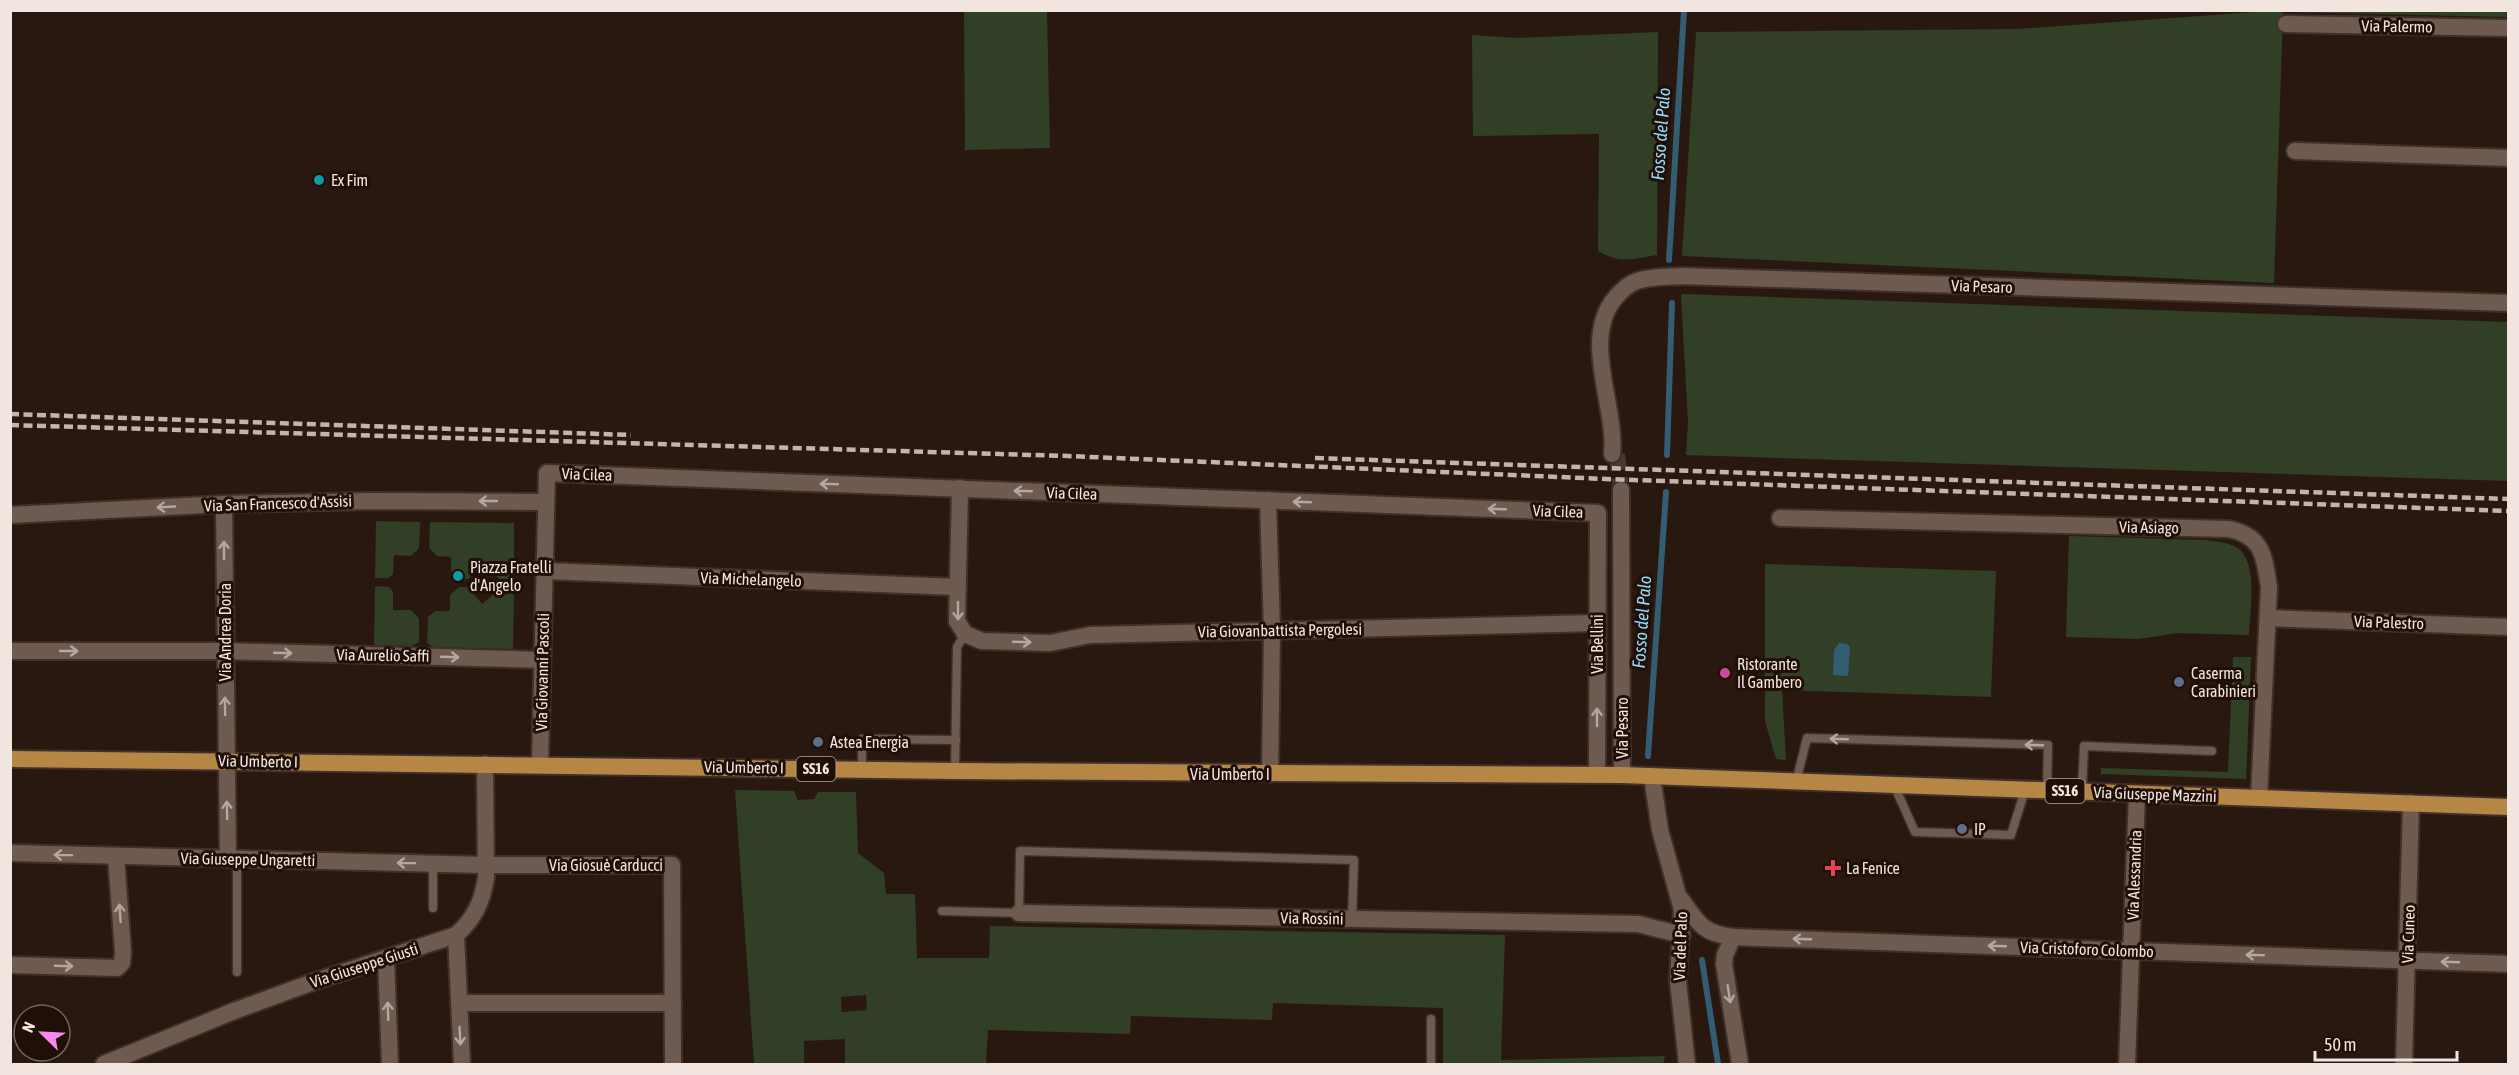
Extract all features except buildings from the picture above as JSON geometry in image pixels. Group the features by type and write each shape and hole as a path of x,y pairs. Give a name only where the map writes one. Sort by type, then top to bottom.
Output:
{"main road":[{"name":"Via Umberto I","path":"10,759 955,771 1622,776"},
{"name":"Via Giuseppe Mazzini","path":"1622,776 2508,807"}],"street":[{"name":"Via Palermo","path":"2286,24 2508,28"},
{"path":"2295,151 2508,158"},
{"name":"Via Pesaro","path":"1614,451 1601,357 1602,323 1609,305 1623,289 1635,282 1650,278 1695,277 2508,303"},
{"name":"Via Cilea","path":"547,473 1598,513"},
{"name":"Via Giovanni Pascoli","path":"540,764 547,473"},
{"path":"960,489 957,621 965,634"},
{"name":"Via Pesaro","path":"1619,494 1622,776"},
{"path":"1268,500 1272,631 1270,774"},
{"name":"Via San Francesco d'Assisi","path":"10,515 224,504 373,501 546,502"},
{"name":"Via Andrea Doria","path":"224,504 226,761 232,859"},
{"name":"Via Bellini","path":"1597,775 1598,513"},
{"name":"Via Asiago","path":"1780,518 2229,529 2251,537 2264,558 2269,587 2259,798"},
{"name":"Via Michelangelo","path":"544,571 958,587"},
{"name":"Via Palestro","path":"2269,618 2508,627"},
{"name":"Via Giovanbattista Pergolesi","path":"965,634 982,641 1050,643 1090,635 1597,623"},
{"name":"Via Aurelio Saffi","path":"10,651 225,651 542,660"},
{"path":"462,1065 456,935 469,923 483,895 486,865 485,764"},
{"name":"Via del Palo","path":"1652,777 1660,831 1681,899 1682,935 1678,981 1687,1065"},
{"name":"Via Alessandria","path":"2127,1065 2137,794"},
{"name":"Via Cuneo","path":"2404,1065 2411,803"},
{"name":"Via Giuseppe Ungaretti","path":"10,854 486,865"},
{"path":"10,965 117,968 122,963 116,856"},
{"name":"Via Giosuè Carducci","path":"486,865 672,865 673,1065"},
{"name":"Via Cristoforo Colombo","path":"1681,899 1698,923 1710,933 1732,937 2508,964"},
{"name":"Via Rossini","path":"1019,913 1638,924 1682,935"},
{"name":"Via Giuseppe Giusti","path":"113,1063 234,1011 456,935"},
{"path":"1732,937 1724,964 1740,1065"},
{"path":"386,958 390,1065"},
{"path":"459,1003 673,1003"},
{"name":"Via del Palo","path":"1680,1065 1684,1047"}],"lane":[{"path":"955,771 957,647 965,634"},
{"path":"1796,782 1807,738 2048,745 2047,790"},
{"path":"862,770 862,739 956,740"},
{"path":"2082,792 2084,746 2212,751"},
{"path":"1894,785 1915,832 2011,835 2025,790"},
{"path":"1019,913 1020,851 1354,860 1352,919"},
{"path":"232,859 237,972"},
{"path":"433,864 433,908"},
{"name":"Via Rossini","path":"942,911 1019,913"},
{"path":"1431,1019 1431,1065"}],"green space":[{"path":"2283,10 2508,11 2508,17 2283,12 2274,283 1682,256 1696,32 2018,29"},
{"path":"964,11 1047,11 1050,148 965,150"},
{"path":"1658,32 1657,255 1634,259 1613,258 1598,251 1599,134 1473,136 1472,35 1516,38"},
{"path":"1681,294 2508,322 2508,481 1686,455 1688,423"},
{"path":"376,521 420,522 419,548 411,556 394,555 393,574 388,578 375,578"},
{"path":"430,522 514,523 514,581 500,580 486,563 468,579 459,578 451,570 451,557 437,556 429,548"},
{"path":"2069,536 2207,540 2228,544 2239,549 2245,556 2251,577 2249,635 2178,633 2139,639 2066,637"},
{"path":"1765,564 1996,571 1991,697 1782,690 1786,760 1776,759 1765,721"},
{"path":"375,586 389,587 393,592 393,610 411,610 419,618 419,642 412,646 374,645"},
{"path":"459,587 468,587 482,604 500,589 514,589 513,649 433,647 427,643 428,617 435,611 450,611 450,595"},
{"path":"2233,657 2251,657 2246,779 2101,774 2101,768 2228,772"},
{"path":"735,790 794,791 798,800 814,799 818,792 856,792 858,853 884,873 886,894 915,894 917,958 989,958 990,926 1505,935 1501,1060 1665,1056 1663,1064 1443,1064 1443,1008 1273,1003 1272,1020 1131,1016 1130,1034 988,1030 986,1064 845,1064 845,1039 804,1041 804,1064 754,1064","holes":["866,995 867,1010 842,1012 841,997"]}],"water":[{"path":"1839,643 1850,647 1848,676 1833,675 1834,650"}],"waterway":[{"name":"Fosso del Palo","path":"1669,260 1684,10"},
{"name":"Fosso del Palo","path":"1667,455 1672,303"},
{"name":"Fosso del Palo","path":"1648,756 1666,492"},
{"name":"Fosso del Palo","path":"1702,960 1718,1064"}],"tunnel":[{"path":"1617,454 1621,490"}],"railway":[{"path":"10,414 631,435"},
{"path":"10,425 1068,456 1606,479 2508,511"},
{"path":"1315,458 2508,499"}],"place":[{"name":"Ex Fim","path":"319,180"},
{"name":"Piazza Fratelli d'Angelo","path":"458,576"},
{"name":"Ristorante Il Gambero","path":"1725,673"},
{"name":"Caserma Carabinieri","path":"2179,682"},
{"name":"Astea Energia","path":"818,742"},
{"name":"IP","path":"1962,829"},
{"name":"La Fenice","path":"1833,868"}]}
